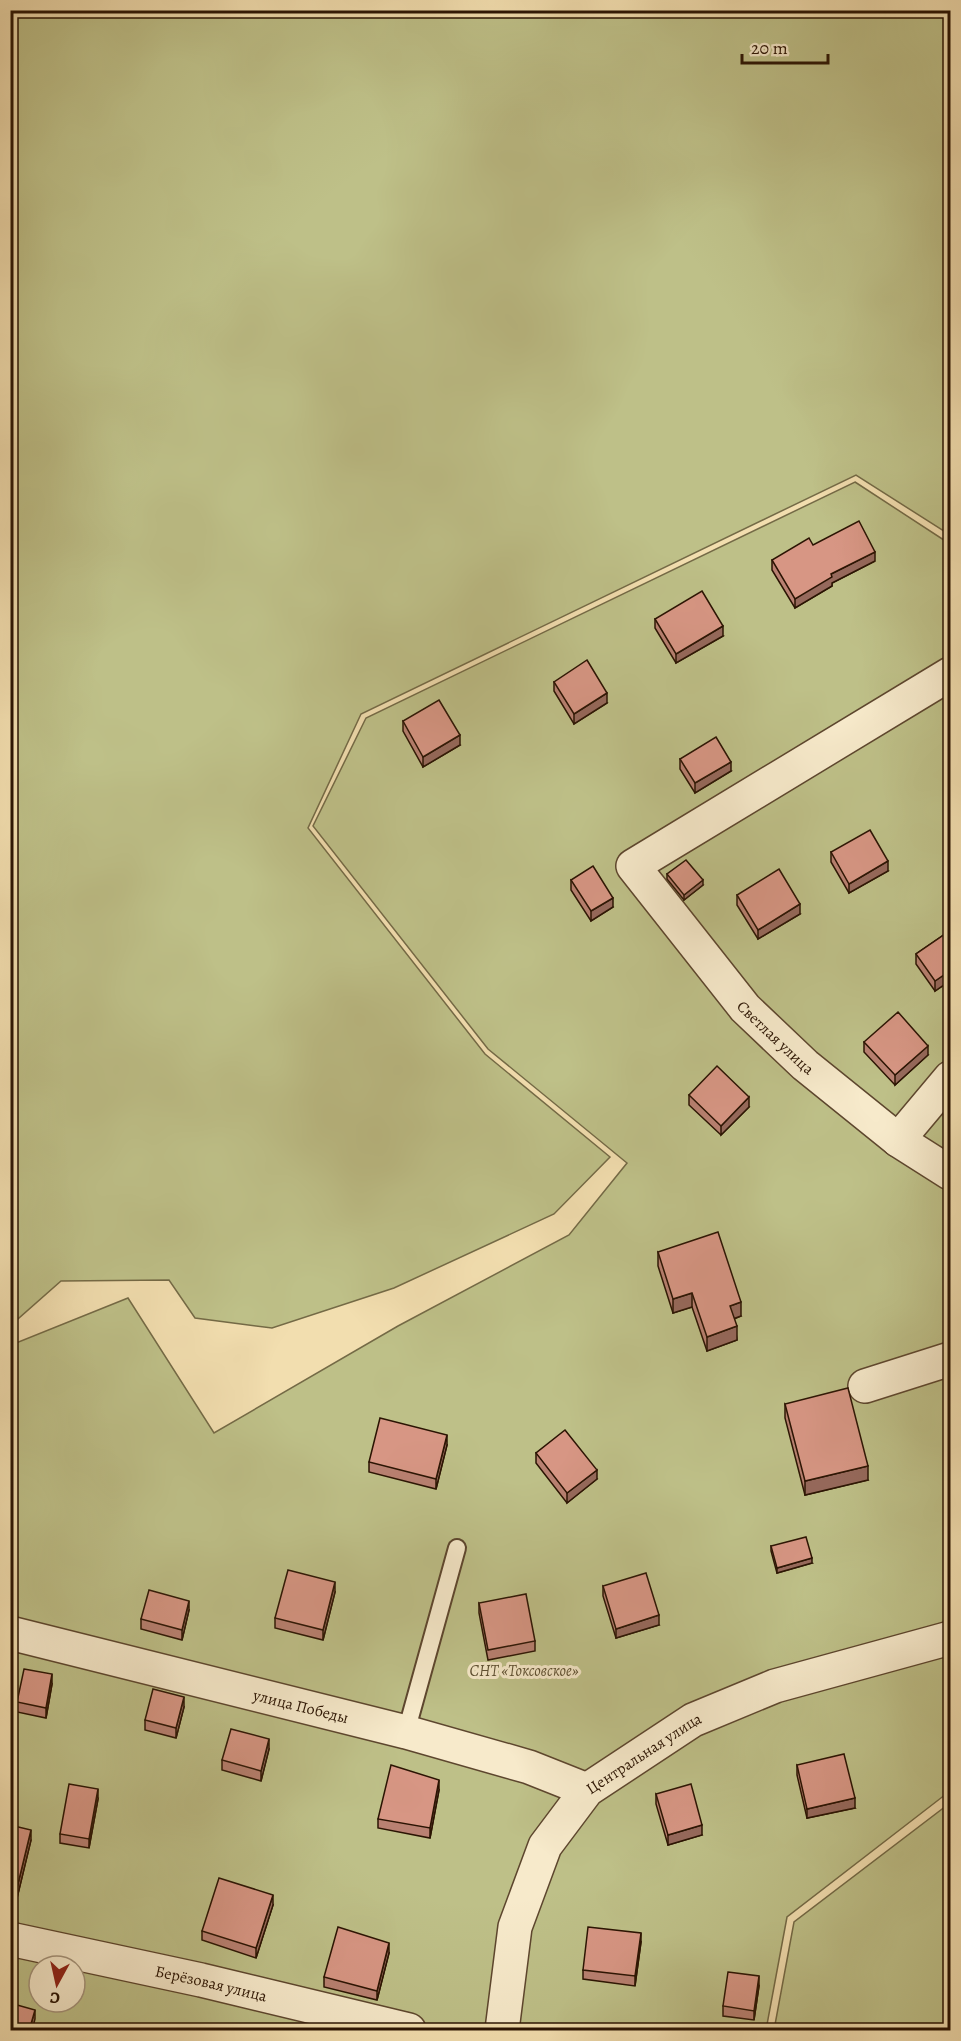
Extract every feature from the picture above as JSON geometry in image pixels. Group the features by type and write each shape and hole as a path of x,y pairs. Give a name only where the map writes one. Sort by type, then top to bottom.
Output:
{"street":[{"name":"Светлая улица","path":"951,674 633,866 745,1008 805,1065 898,1140 951,1173"},
{"path":"898,1140 951,1078"},
{"path":"865,1386 951,1359"},
{"name":"улица Победы","path":"10,1633 405,1732 529,1767 587,1790"},
{"name":"Центральная улица","path":"502,2031 515,1927 545,1846 587,1790 629,1760 703,1716 775,1686 951,1638"},
{"name":"Берёзовая улица","path":"10,1939 201,1980 409,2031"}],"lane":[{"path":"405,1732 457,1548"}],"green space":[{"path":"11,10 950,11 950,535 856,475 361,714 308,828 485,1054 610,1157 554,1214 394,1288 272,1328 195,1318 169,1280 61,1281 11,1325"},
{"name":"СНТ «Токсовское»","path":"855,482 950,544 950,1791 787,1917 766,2030 11,2030 11,1345 128,1298 214,1433 398,1326 569,1235 627,1163 488,1049 313,826 366,718"},
{"path":"950,1803 950,2030 774,2030 794,1922"}],"building":[{"path":"859,521 875,552 831,574 832,577 795,599 772,560 809,538 813,545"},
{"path":"702,591 723,626 676,654 655,619"},
{"path":"587,660 607,693 574,714 554,682"},
{"path":"439,700 460,735 423,757 403,721"},
{"path":"716,737 731,762 695,783 680,759"},
{"path":"870,830 888,861 849,884 831,852"},
{"path":"686,860 703,880 684,895 667,874"},
{"path":"593,866 613,898 591,911 571,880"},
{"path":"779,869 800,904 758,930 737,895"},
{"path":"951,930 951,970 935,981 916,954"},
{"path":"898,1012 928,1046 895,1075 864,1042"},
{"path":"717,1066 749,1097 721,1126 689,1095"},
{"path":"718,1232 741,1302 730,1306 737,1326 707,1337 692,1293 673,1299 658,1252"},
{"path":"848,1388 868,1466 805,1481 785,1404"},
{"path":"380,1418 447,1435 436,1479 369,1462"},
{"path":"565,1430 597,1470 567,1493 536,1453"},
{"path":"806,1537 812,1558 777,1568 771,1546"},
{"path":"288,1570 335,1582 323,1630 275,1618"},
{"path":"646,1573 659,1615 616,1629 603,1586"},
{"path":"149,1590 189,1601 182,1630 141,1619"},
{"path":"526,1594 535,1641 488,1650 479,1603"},
{"path":"24,1669 52,1674 46,1708 17,1702"},
{"path":"153,1689 184,1697 176,1728 145,1720"},
{"path":"231,1729 269,1739 261,1771 222,1760"},
{"path":"844,1754 855,1798 807,1809 797,1765"},
{"path":"391,1765 439,1780 430,1828 378,1819"},
{"path":"69,1784 98,1789 89,1839 60,1834"},
{"path":"691,1784 702,1825 668,1835 656,1794"},
{"path":"10,1825 31,1830 17,1888 10,1887"},
{"path":"219,1878 273,1895 256,1948 202,1931"},
{"path":"338,1927 389,1943 377,1991 324,1977"},
{"path":"588,1927 641,1933 635,1976 583,1970"},
{"path":"728,1972 759,1976 754,2011 723,2006"},
{"path":"10,2003 27,2008 27,2014 34,2014 29,2031 10,2031"}]}
